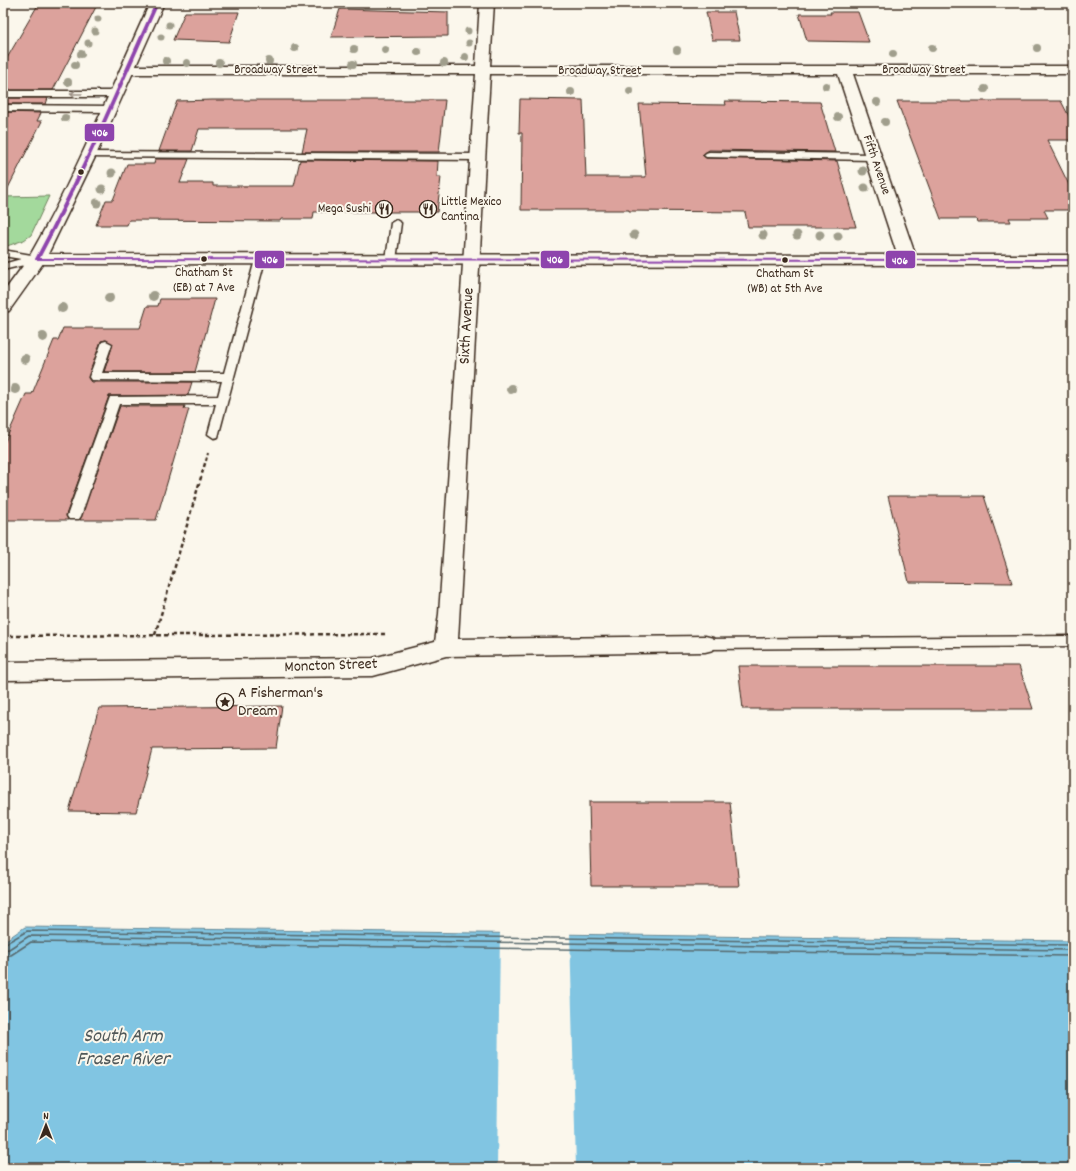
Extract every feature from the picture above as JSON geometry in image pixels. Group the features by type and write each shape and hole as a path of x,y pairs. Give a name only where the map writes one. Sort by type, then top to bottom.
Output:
{"street":[{"path":"3,307 19,282 37,260 88,155 157,3"},
{"name":"Sixth Avenue","path":"446,648 451,606 476,157 484,71 487,3"},
{"name":"Broadway Street","path":"127,70 1073,70"},
{"name":"Fifth Avenue","path":"844,70 908,260"},
{"path":"37,260 1073,260"},
{"name":"Moncton Street","path":"3,671 373,667 446,648 705,644"}],"lane":[{"path":"3,94 115,94"},
{"path":"3,108 109,109"},
{"path":"88,155 476,157"},
{"path":"709,155 873,157"},
{"path":"392,260 396,223"},
{"path":"3,253 37,260"},
{"path":"3,268 37,260"},
{"path":"214,434 260,260"},
{"path":"106,344 95,377 229,377"},
{"path":"74,516 114,400 223,400"},
{"path":"705,644 1073,641"}],"path":[{"path":"155,635 214,434"},
{"path":"3,636 390,634"}],"green space":[{"path":"49,196 31,235 24,240 7,246 3,253 3,197"}],"water":[{"name":"South Arm Fraser River","path":"25,927 1073,941 1073,1168 3,1168 3,942"}],"pier":[{"path":"500,932 570,932 576,1168 497,1168"}],"building":[{"path":"39,3 98,3 53,90 3,90 3,65"},
{"path":"340,9 448,12 448,36 331,37"},
{"path":"185,12 239,12 229,42 173,40"},
{"path":"706,12 734,12 740,40 712,40"},
{"path":"830,12 858,12 869,42 807,41 799,14 831,14"},
{"path":"3,98 48,98 46,104 3,104"},
{"path":"520,99 583,100 586,177 646,177 639,104 726,105 725,101 820,102 835,152 709,150 702,155 706,158 837,161 856,227 748,227 745,212 521,210 522,133 519,133"},
{"path":"445,100 439,152 302,152 307,129 199,129 192,151 159,151 177,101"},
{"path":"897,101 1061,101 1073,124 1073,140 1047,140 1073,193 1073,210 1044,210 1048,218 1009,218 1011,222 977,222 976,219 941,219"},
{"path":"3,112 41,113 37,121 42,121 3,198"},
{"path":"155,159 189,159 180,183 213,183 213,186 294,186 300,160 438,161 437,177 441,177 437,212 314,212 313,219 281,219 280,221 129,220 127,225 96,225 106,200 113,200 127,164 154,164"},
{"path":"160,299 215,299 195,372 104,372 113,344 106,340 101,341 88,378 91,382 192,382 188,395 109,396 66,515 68,520 3,520 3,446 26,394 32,394 54,340 58,340 63,328 140,328 147,306 158,306"},
{"path":"120,406 185,406 184,409 189,409 156,520 80,520"},
{"path":"888,496 984,496 1012,583 909,582"},
{"path":"738,666 1019,666 1033,709 743,709"},
{"path":"282,706 276,748 152,749 136,812 69,811 99,708"},
{"path":"589,802 730,802 739,886 591,886"}],"transit line":[{"name":"406","path":"37,259 70,197 157,3"},
{"name":"406","path":"37,259 1073,260"}],"place":[{"name":"Mega Sushi","path":"384,209"},
{"name":"Little Mexico Cantina","path":"428,209"},
{"name":"Chatham St (EB) at 7 Ave","path":"204,259"},
{"name":"Chatham St (WB) at 5th Ave","path":"785,260"},
{"name":"A Fisherman's Dream","path":"225,702"}]}
